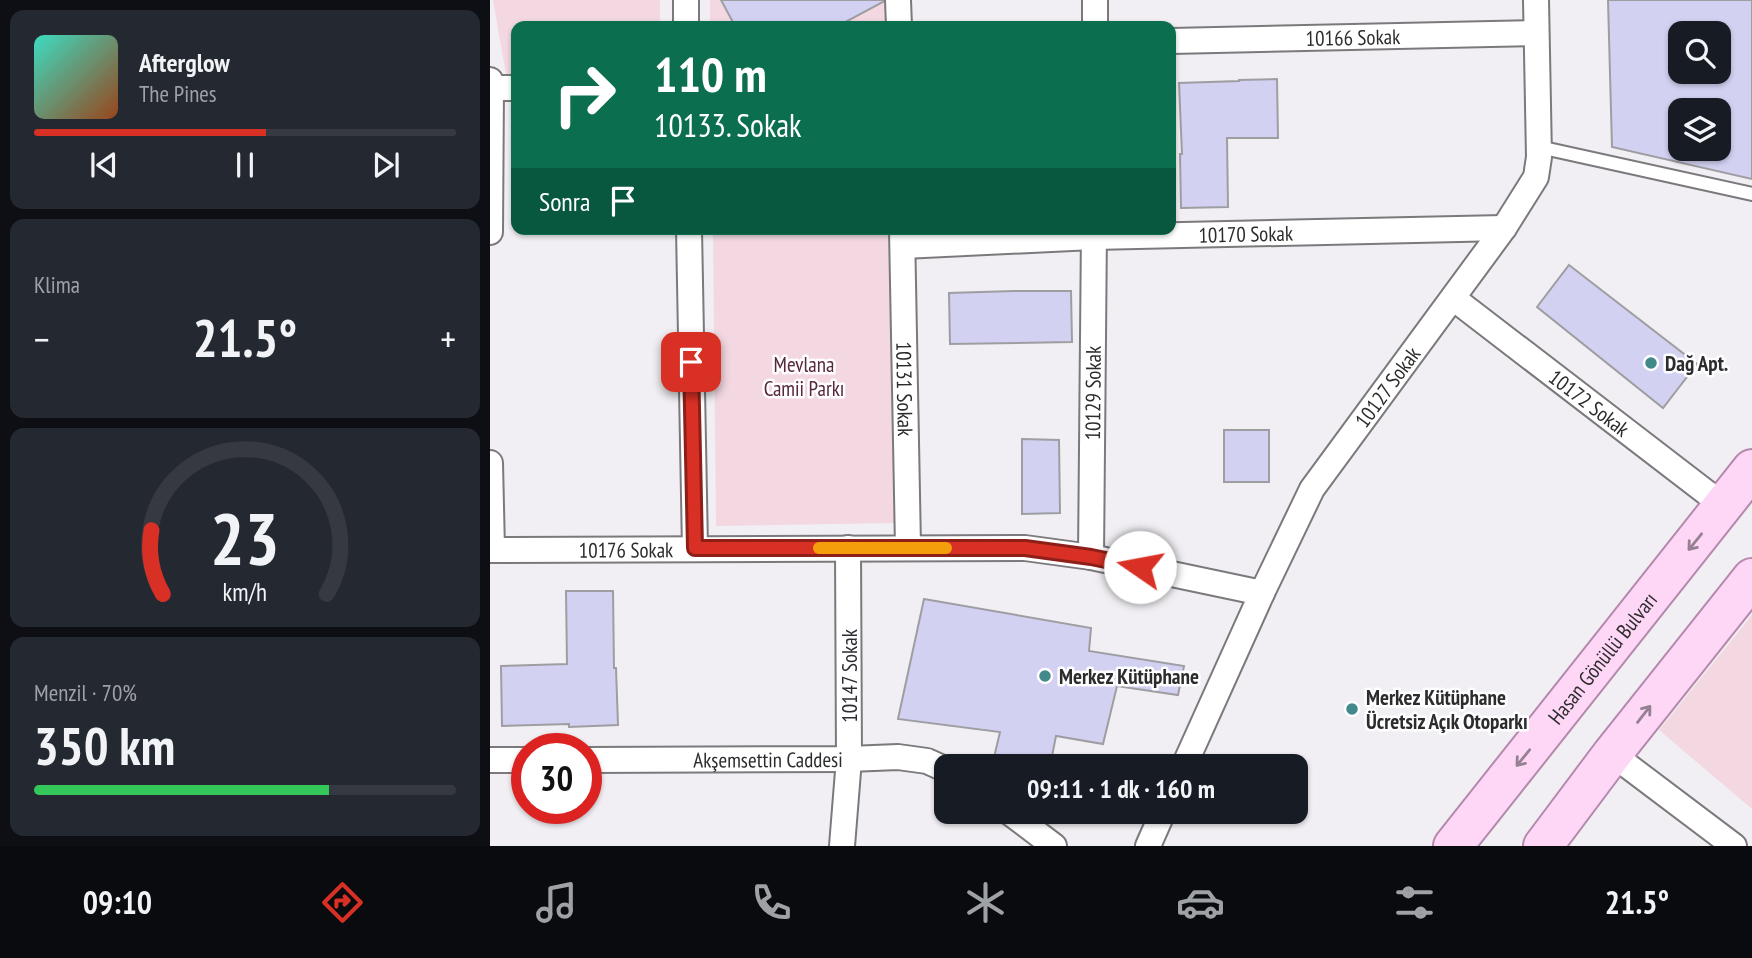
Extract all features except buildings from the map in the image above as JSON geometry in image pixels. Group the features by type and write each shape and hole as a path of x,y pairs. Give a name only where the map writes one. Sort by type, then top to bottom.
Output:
{"main road":[{"name":"Hasan Gönüllü Bulvarı","path":"1453,846 1752,469"},
{"path":"1543,846 1612,754 1752,578"}],"street":[{"path":"685,0 686,21"},
{"path":"898,0 899,21"},
{"path":"1094,21 1095,0"},
{"name":"10127 Sokak","path":"1189,754 1312,489 1504,228 1536,177 1539,147 1536,0"},
{"name":"10166 Sokak","path":"1176,41 1536,33"},
{"path":"490,232 490,85 511,87"},
{"name":"10170 Sokak","path":"1176,232 1504,228"},
{"path":"689,235 695,548"},
{"name":"10170 Sokak","path":"902,238 1017,235"},
{"name":"10129 Sokak","path":"1091,557 1093,235"},
{"name":"10131 Sokak","path":"902,238 908,548"},
{"name":"10172 Sokak","path":"1453,298 1724,506"},
{"path":"490,463 491,550"},
{"name":"10147 Sokak","path":"842,846 849,759 848,548"},
{"name":"10176 Sokak","path":"491,550 1025,548 1091,557 1262,593"},
{"path":"1612,754 1734,846"},
{"name":"Akşemsettin Caddesi","path":"602,760 898,757 934,764"},
{"path":"490,760 511,760"},
{"path":"1025,824 1054,846"},
{"path":"1148,846 1158,824"}],"lane":[{"path":"1539,147 1752,194"}],"green space":[{"path":"493,0 660,0 660,21 511,21 511,75 506,75"},
{"path":"710,0 890,0 890,21 710,21"},
{"name":"Mevlana Camii Parkı","path":"713,235 892,235 894,523 716,526"},
{"path":"1752,615 1752,809 1659,730"}],"slow traffic":[{"path":"819,548 946,548"}],"place":[{"name":"Dağ Apt.","path":"1651,363"},
{"name":"Merkez Kütüphane","path":"1045,676"},
{"name":"Merkez Kütüphane Ücretsiz Açık Otoparkı","path":"1352,709"}],"route":[{"path":"691,362 695,548 1025,548 1140,567"}]}
